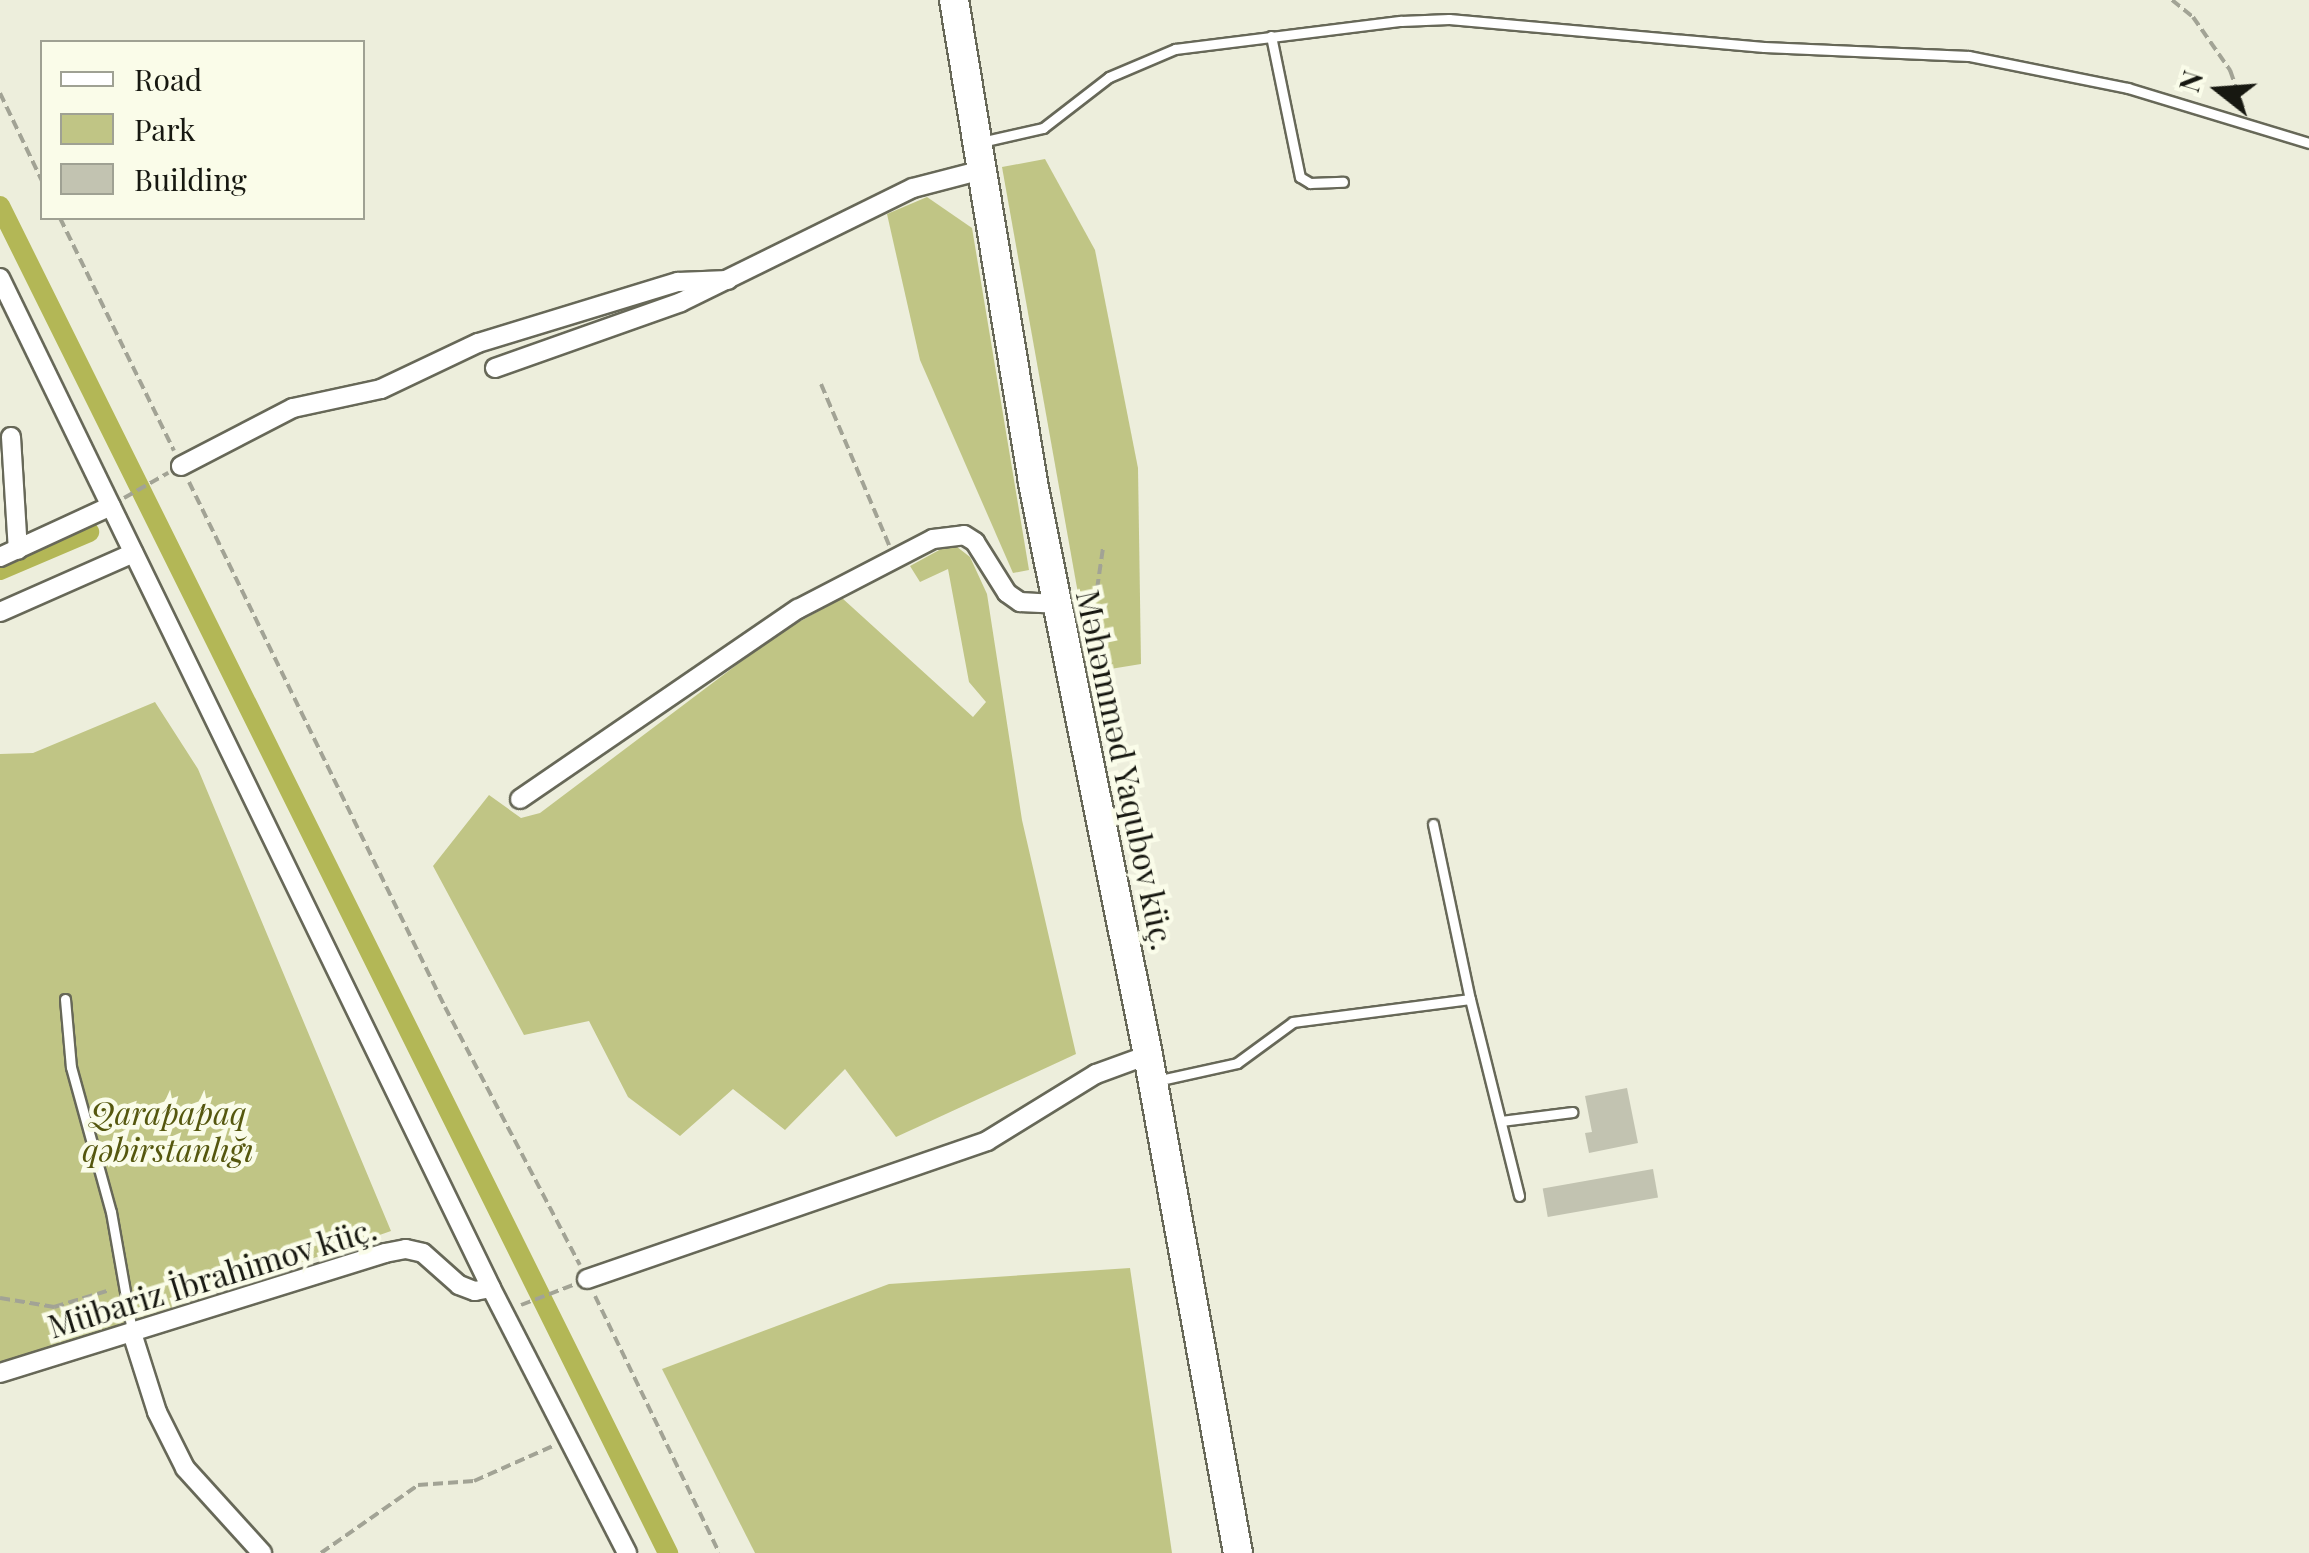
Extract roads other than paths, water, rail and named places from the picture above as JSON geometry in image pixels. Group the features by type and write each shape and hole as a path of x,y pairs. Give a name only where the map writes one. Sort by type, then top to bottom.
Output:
{"main road":[{"name":"Məhəmməd Yaqubov küç.","path":"954,0 1056,604 1151,1069 1238,1553"}],"street":[{"path":"495,368 681,302 980,156"},
{"path":"0,278 503,1312 627,1553"},
{"path":"181,466 293,408 381,389 478,343 678,282 728,280"},
{"path":"11,437 18,550"},
{"path":"0,558 111,506"},
{"path":"520,798 798,609 933,540 964,535 975,542 1007,593 1020,602 1056,604"},
{"path":"0,612 134,553"},
{"path":"586,1279 987,1142 1096,1074 1151,1069"},
{"name":"Mübariz İbrahimov küç.","path":"0,1373 406,1250 423,1253 460,1285 475,1291 492,1288"},
{"path":"132,1333 157,1412 186,1468 262,1553"}],"lane":[{"path":"980,156 1043,128 1135,63 1175,50 1271,36 1449,20 1764,47 1968,56 2128,88 2309,143"},
{"path":"1271,36 1300,177 1310,183 1342,182"},
{"path":"1434,824 1470,999 1519,1196"},
{"path":"65,999 71,1066 111,1212 132,1333"},
{"path":"1151,1069 1237,1063 1292,1022 1470,999"},
{"path":"1501,1122 1572,1112"}],"waterway":[{"path":"0,206 668,1553"},
{"path":"0,570 89,532"}],"park label":[{"name":"Qarapapaq qəbirstanlığı","path":"168,1132"}]}
